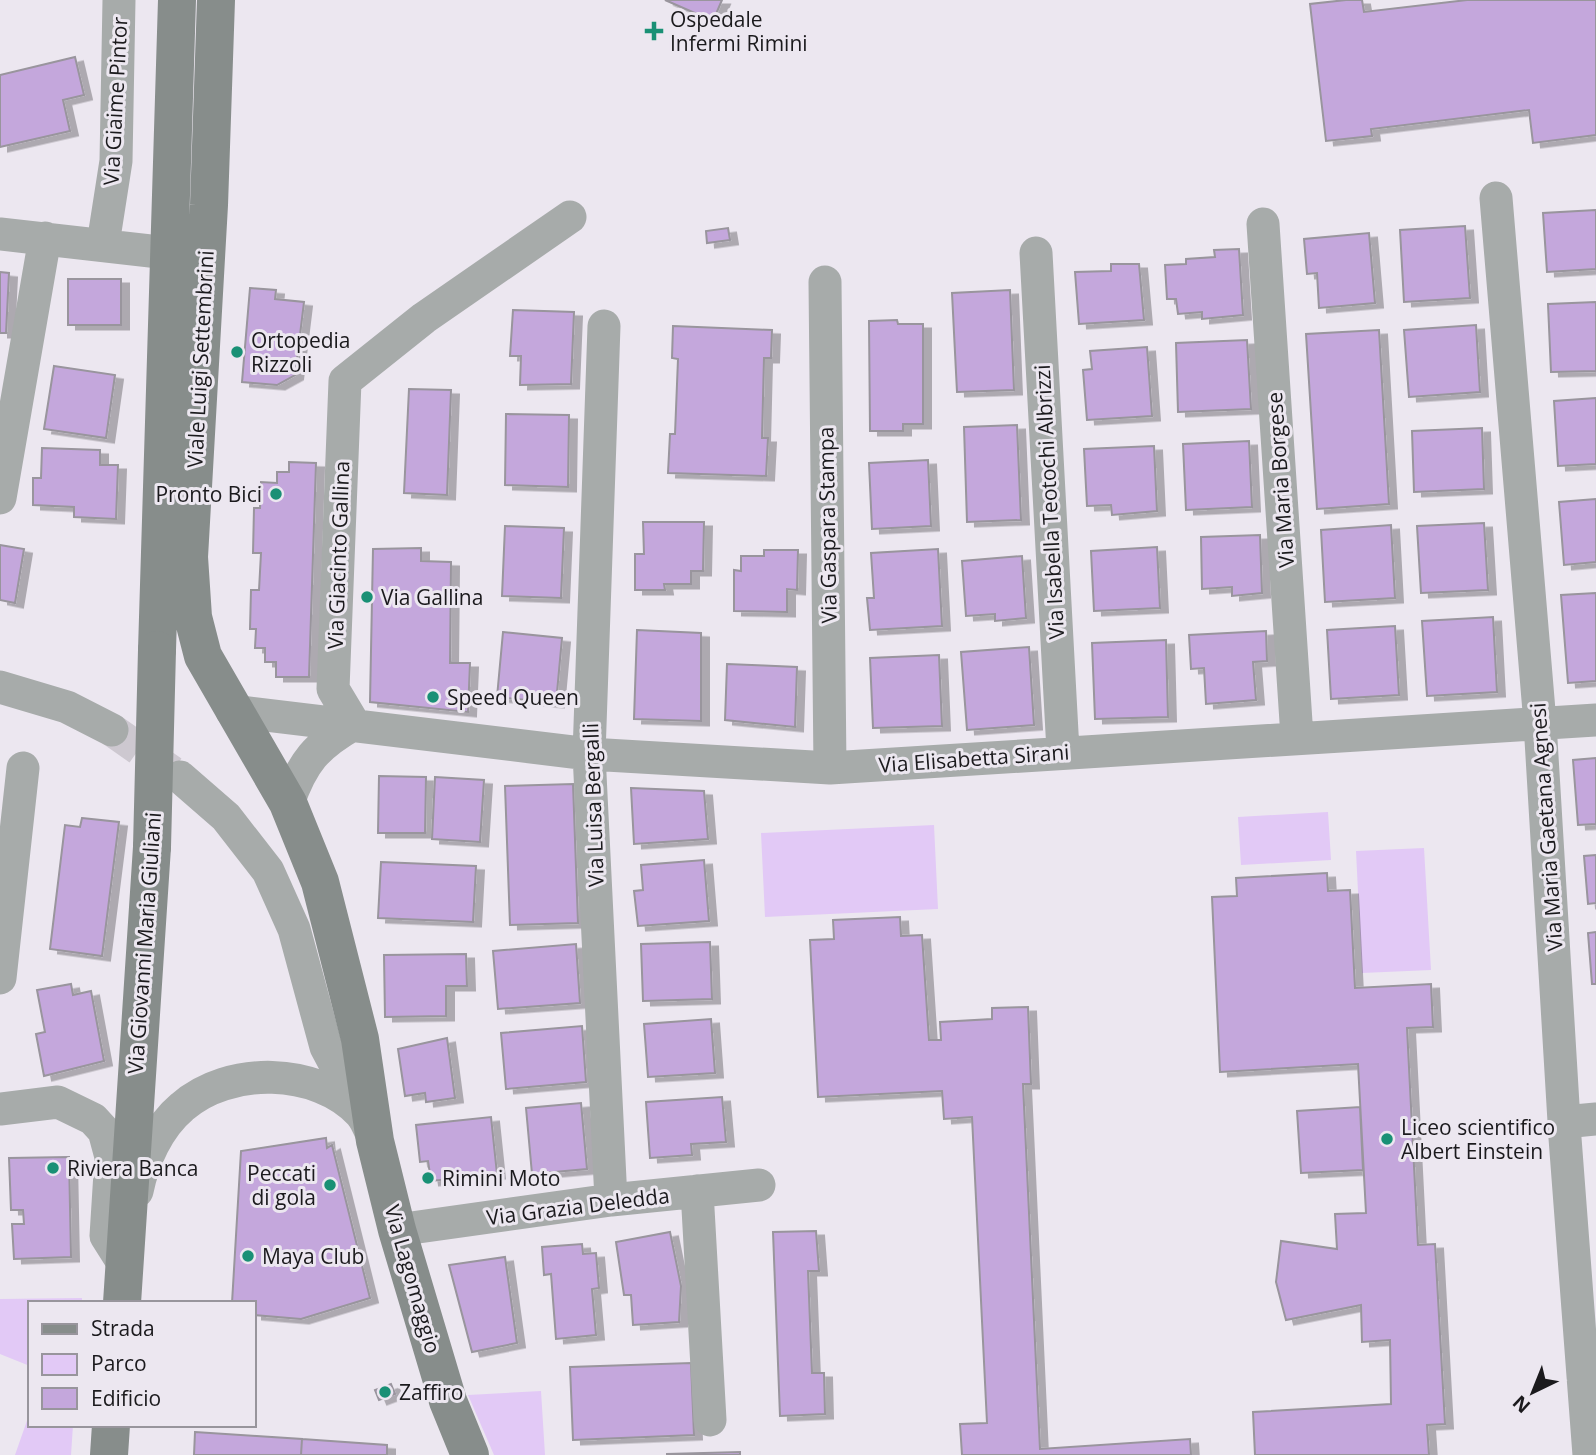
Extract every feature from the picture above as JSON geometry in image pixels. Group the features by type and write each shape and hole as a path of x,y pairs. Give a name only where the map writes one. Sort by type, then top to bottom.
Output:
{"main road":[{"name":"Viale Luigi Settembrini","path":"160,584 177,0"},
{"name":"Viale Luigi Settembrini","path":"216,0 209,205 189,557 193,617 203,656 288,803"},
{"name":"Via Giovanni Maria Giuliani","path":"123,1284 152,846 160,584"},
{"name":"Via Lagomaggio","path":"288,803 324,895 360,1039 368,1128 448,1401 470,1455"},
{"path":"109,1455 111,1427"}],"street":[{"name":"Via Giaime Pintor","path":"103,244 117,161 119,0"},
{"name":"Via Maria Gaetana Agnesi","path":"1496,198 1540,723 1580,1120 1587,1450"},
{"name":"Via Giacinto Gallina","path":"354,724 333,689 345,381 424,318 570,217"},
{"name":"Via Maria Borgese","path":"1263,224 1297,737"},
{"path":"0,234 169,253"},
{"path":"0,498 45,238"},
{"name":"Via Isabella Teotochi Albrizzi","path":"1036,253 1063,751"},
{"name":"Via Gaspara Stampa","path":"825,282 830,768"},
{"name":"Via Luisa Bergalli","path":"604,326 589,754 611,1200"},
{"path":"0,687 67,707 112,730"},
{"name":"Via Elisabetta Sirani","path":"232,710 589,754 830,768 1063,751 1596,720"},
{"path":"288,803 298,774 312,754 354,724"},
{"path":"0,978 23,768"},
{"path":"180,777 226,817 268,871 294,929 326,1047 368,1128"},
{"path":"123,1284 139,1185 155,1138 182,1106 213,1089 245,1080 281,1077 320,1086 368,1128"},
{"path":"0,1109 58,1102 93,1119 104,1131 111,1157 106,1236 123,1284"},
{"name":"Via Grazia Deledda","path":"397,1230 611,1200 758,1185"},
{"path":"697,1191 710,1420"}],"green space":[{"path":"1328,812 1331,860 1241,865 1238,817"},
{"path":"934,825 938,909 765,917 761,833"},
{"path":"1424,848 1431,970 1362,973 1356,851"},
{"path":"82,1298 82,1301 28,1301 28,1365 0,1354 0,1299"},
{"path":"541,1391 545,1455 494,1455 468,1395"},
{"path":"28,1418 28,1427 73,1427 71,1455 15,1455"}],"building":[{"path":"665,0 722,0 713,21"},
{"path":"1362,0 1364,12 1467,0 1596,0 1596,135 1533,143 1529,110 1371,129 1372,136 1326,141 1310,4"},
{"path":"75,57 84,95 63,100 70,131 0,147 0,75"},
{"path":"1596,210 1596,269 1547,272 1543,213"},
{"path":"1465,226 1470,298 1404,302 1400,230"},
{"path":"728,228 730,240 707,243 706,231"},
{"path":"1369,233 1375,303 1319,308 1317,273 1307,274 1304,239"},
{"path":"1239,249 1243,315 1202,319 1202,312 1178,314 1176,299 1167,299 1165,265 1186,264 1186,259 1215,257 1214,250"},
{"path":"1111,264 1139,264 1144,320 1079,324 1075,272 1111,271"},
{"path":"0,272 9,273 6,333 0,333"},
{"path":"68,279 121,279 121,325 68,325"},
{"path":"250,288 276,290 275,299 304,302 295,375 277,385 242,382"},
{"path":"1010,290 1014,390 957,392 952,293"},
{"path":"1596,302 1596,371 1551,372 1548,304"},
{"path":"513,310 574,312 571,384 520,385 521,356 510,356"},
{"path":"897,320 898,324 923,324 923,424 903,424 903,431 870,431 869,321"},
{"path":"1476,325 1480,392 1409,397 1404,330"},
{"path":"673,326 772,330 771,358 764,358 762,438 768,438 766,476 668,473 670,434 675,434 678,359 672,358"},
{"path":"1379,330 1389,504 1317,509 1306,334"},
{"path":"1247,340 1251,409 1178,412 1176,343"},
{"path":"1147,347 1152,416 1087,420 1083,370 1092,369 1090,351"},
{"path":"54,366 115,375 106,438 44,429"},
{"path":"409,389 451,390 447,495 404,493"},
{"path":"1596,398 1596,464 1558,466 1554,401"},
{"path":"506,414 569,415 568,487 505,485"},
{"path":"1017,425 1021,520 967,522 964,427"},
{"path":"1482,428 1484,489 1414,492 1412,431"},
{"path":"1249,441 1252,507 1186,510 1183,444"},
{"path":"1154,446 1157,511 1112,515 1111,505 1087,506 1084,449"},
{"path":"42,448 100,450 100,465 118,465 116,519 74,517 74,507 33,505 33,478 41,478"},
{"path":"928,460 931,526 872,529 869,463"},
{"path":"289,462 316,463 309,677 276,677 276,662 265,662 265,648 255,648 256,629 250,629 251,590 259,590 261,553 253,553 254,508 260,508 261,482 277,483 277,472 289,472"},
{"path":"1596,499 1596,562 1564,565 1559,502"},
{"path":"643,522 704,522 703,571 691,571 691,584 664,584 665,590 635,590 635,554 644,554"},
{"path":"1484,523 1488,590 1421,593 1417,526"},
{"path":"1391,525 1395,598 1325,602 1321,530"},
{"path":"505,526 564,528 561,598 502,596"},
{"path":"1260,535 1262,593 1232,596 1232,587 1202,589 1201,537"},
{"path":"0,545 24,549 15,603 0,600"},
{"path":"1157,547 1160,608 1094,611 1091,551"},
{"path":"421,548 421,561 451,562 450,663 470,663 468,712 370,702 373,549"},
{"path":"938,549 942,626 870,630 867,598 874,598 871,553"},
{"path":"764,550 798,550 797,590 787,589 787,612 734,611 734,570 741,571 741,556 764,556"},
{"path":"1022,556 1026,618 995,621 995,614 966,616 962,561"},
{"path":"1596,593 1596,681 1568,683 1561,595"},
{"path":"1493,617 1497,692 1427,696 1422,621"},
{"path":"1395,626 1399,695 1331,699 1327,630"},
{"path":"637,630 701,633 701,721 634,719"},
{"path":"1266,631 1267,661 1253,662 1256,700 1206,704 1204,668 1191,669 1189,635"},
{"path":"503,632 562,638 556,703 497,697"},
{"path":"1166,640 1168,717 1095,719 1092,643"},
{"path":"1029,647 1034,725 967,730 961,652"},
{"path":"939,655 942,726 873,728 870,658"},
{"path":"727,664 797,667 795,727 725,720"},
{"path":"1596,758 1596,824 1578,825 1573,760"},
{"path":"379,776 426,777 425,833 378,833"},
{"path":"435,777 484,780 480,842 432,839"},
{"path":"573,784 578,923 510,925 505,786"},
{"path":"631,788 704,791 708,839 634,844"},
{"path":"82,818 119,822 102,956 50,949 65,825 80,827"},
{"path":"1596,855 1596,903 1588,904 1584,856"},
{"path":"704,860 709,921 638,926 634,891 643,890 641,865"},
{"path":"381,862 476,866 473,922 378,918"},
{"name":"Liceo scientifico Albert Einstein","path":"1327,873 1328,891 1350,890 1355,988 1431,984 1433,1027 1407,1028 1418,1245 1435,1244 1445,1424 1427,1425 1429,1455 1255,1455 1253,1412 1391,1404 1390,1340 1362,1342 1361,1305 1286,1320 1276,1282 1281,1241 1337,1249 1335,1214 1366,1213 1358,1064 1220,1072 1212,897 1237,896 1236,878"},
{"path":"900,917 901,936 922,935 929,1040 941,1040 940,1022 992,1019 992,1008 1028,1007 1031,1084 1023,1084 1040,1449 1190,1439 1191,1455 962,1455 960,1424 987,1423 972,1117 944,1119 942,1091 818,1097 810,940 834,939 833,920"},
{"path":"1596,932 1596,984 1592,984 1588,933"},
{"path":"710,942 712,999 643,1001 641,944"},
{"path":"576,944 580,1003 498,1009 493,951"},
{"path":"466,954 467,986 446,986 446,1016 385,1017 384,955"},
{"path":"71,984 73,995 91,991 104,1061 44,1076 36,1034 45,1032 37,990"},
{"path":"711,1019 715,1073 648,1077 644,1024"},
{"path":"582,1026 586,1082 506,1089 501,1033"},
{"path":"447,1038 455,1098 426,1102 425,1093 405,1096 398,1049"},
{"path":"722,1097 726,1142 691,1144 692,1155 650,1158 646,1102"},
{"path":"581,1103 587,1169 532,1174 526,1108"},
{"path":"1360,1107 1363,1170 1301,1173 1297,1111"},
{"path":"491,1117 497,1174 431,1181 428,1161 420,1162 416,1125"},
{"path":"326,1138 327,1148 332,1145 370,1298 301,1319 256,1315 256,1301 232,1301 241,1151"},
{"path":"69,1157 71,1257 14,1259 12,1224 24,1224 23,1210 11,1210 9,1158"},
{"path":"816,1231 819,1271 808,1271 812,1373 824,1373 825,1414 780,1416 773,1232"},
{"path":"670,1232 681,1286 679,1322 633,1325 631,1295 624,1295 616,1242"},
{"path":"582,1244 583,1254 596,1253 599,1288 592,1289 596,1335 556,1339 551,1274 544,1275 542,1247"},
{"path":"505,1257 517,1343 472,1352 449,1265"},
{"path":"691,1363 694,1435 573,1440 570,1367"},
{"name":"Zaffiro","path":"391,1384 395,1394 379,1400 375,1390"},
{"path":"195,1432 302,1439 301,1455 194,1455"},
{"path":"302,1439 387,1445 387,1455 301,1455"},
{"path":"740,1452 740,1455 667,1455 667,1454"}],"tunnel":[{"path":"112,730 172,772"}],"place":[{"name":"Ospedale Infermi Rimini","path":"654,31"},
{"name":"Ortopedia Rizzoli","path":"237,352"},
{"name":"Pronto Bici","path":"276,494"},
{"name":"Via Gallina","path":"367,597"},
{"name":"Speed Queen","path":"433,697"},
{"name":"Liceo scientifico Albert Einstein","path":"1387,1139"},
{"name":"Riviera Banca","path":"53,1168"},
{"name":"Rimini Moto","path":"428,1178"},
{"name":"Peccati di gola","path":"330,1185"},
{"name":"Maya Club","path":"248,1256"},
{"name":"Zaffiro","path":"385,1392"}]}
